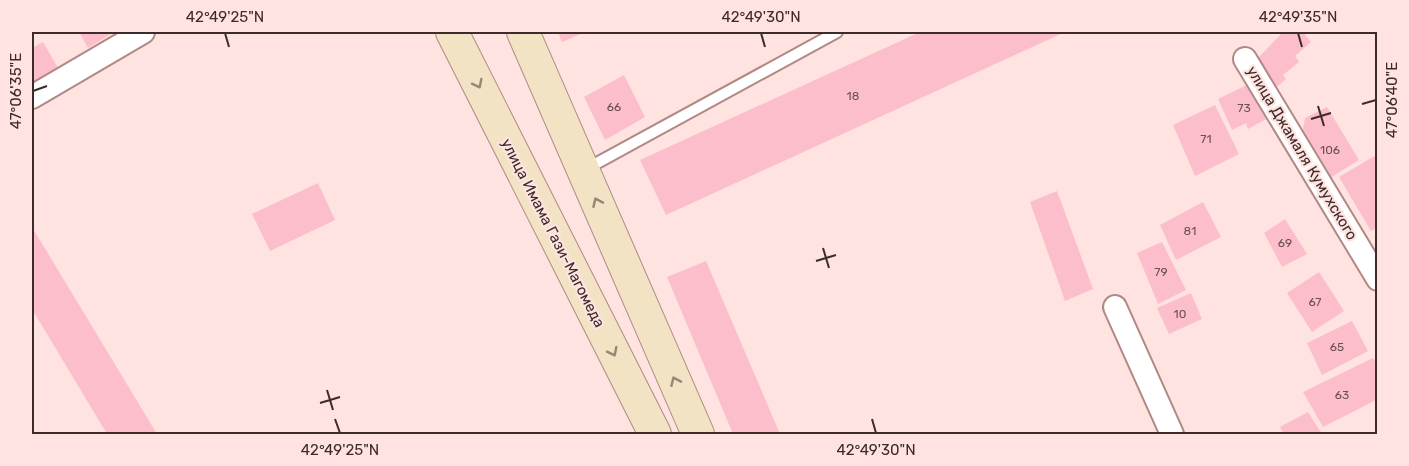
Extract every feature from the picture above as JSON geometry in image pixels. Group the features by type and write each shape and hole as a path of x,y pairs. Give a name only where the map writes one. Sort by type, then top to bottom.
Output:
{"main road":[{"name":"улица Имама Гази-Магомеда","path":"452,32 655,435"},
{"path":"523,32 698,435"}],"street":[{"path":"32,97 143,32"},
{"name":"улица Джамаля Кумухского","path":"1245,59 1377,279"},
{"path":"1115,307 1172,435"}],"lane":[{"path":"584,171 837,32"}],"building":[{"path":"79,32 114,32 88,48"},
{"path":"558,32 585,32 562,42"},
{"path":"920,32 1065,32 666,215 640,160"},
{"path":"1283,32 1303,32 1311,42 1295,56 1299,62 1283,75 1286,79 1272,91 1255,61"},
{"path":"43,42 58,68 32,83 32,48"},
{"path":"624,75 645,117 605,140 584,97"},
{"path":"1253,82 1270,117 1248,129 1246,123 1232,130 1218,99"},
{"path":"1215,105 1239,154 1195,176 1173,125"},
{"path":"1327,107 1359,160 1325,181 1301,140 1305,118"},
{"path":"1378,154 1378,227 1371,231 1339,177"},
{"path":"318,183 335,220 270,251 252,214"},
{"path":"1057,191 1093,289 1065,301 1030,202"},
{"path":"1203,202 1221,237 1176,260 1160,225"},
{"path":"1285,219 1307,254 1282,267 1264,233"},
{"path":"32,227 157,434 107,434 32,309"},
{"path":"1162,242 1186,290 1158,304 1137,253"},
{"path":"706,261 780,434 733,434 667,277"},
{"path":"1319,272 1344,311 1312,332 1287,293"},
{"path":"1191,293 1202,319 1169,334 1157,308"},
{"path":"1352,321 1368,351 1322,375 1307,343"},
{"path":"1373,358 1378,366 1378,399 1323,427 1303,392"},
{"path":"1308,412 1322,434 1284,434 1280,427"}]}
